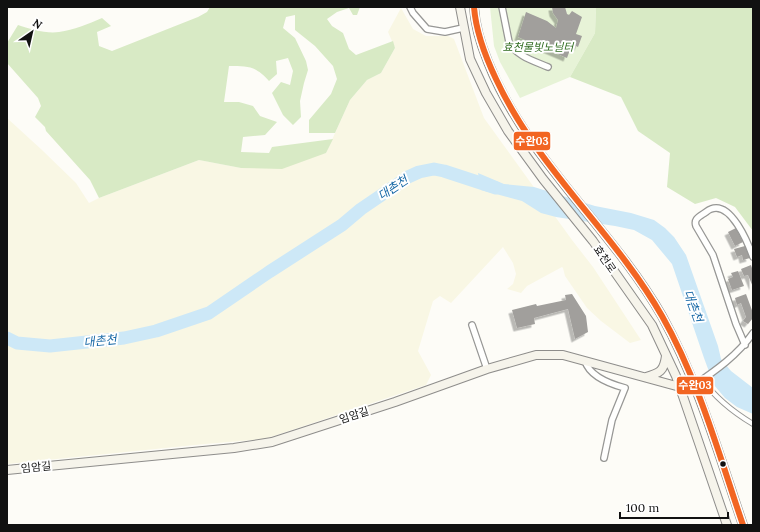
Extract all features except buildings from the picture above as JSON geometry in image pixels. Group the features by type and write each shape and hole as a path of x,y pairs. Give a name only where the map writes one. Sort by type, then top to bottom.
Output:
{"main road":[{"name":"효천로","path":"460,7 470,59 486,93 508,131 543,179 593,241 652,325 680,387 727,525"},
{"name":"효천로","path":"474,7 476,26 484,50 497,84 506,102 531,141 604,232 662,316 694,386 742,525"},
{"name":"임암길","path":"7,470 268,443 388,404 487,369 536,355 563,355 680,387 694,386"},
{"path":"646,377 658,373 663,368 666,355"}],"street":[{"path":"410,7 413,13 427,29 446,32 464,28"},
{"path":"502,7 504,22 511,47 524,56 548,67"},
{"path":"745,345 736,324 713,255 696,226 695,222 697,218 711,209 726,212 740,228 753,257"},
{"path":"472,325 487,369"},
{"path":"694,386 736,353 745,345 753,334"},
{"path":"585,361 586,365 596,376 625,388 612,420 604,458"},
{"path":"704,379 715,396 736,414 753,424"}],"shaded area":[{"path":"401,8 413,29 426,36 448,36 454,39 484,118 593,267 641,340 630,343 601,321 587,308 565,276 562,267 527,286 521,293 507,289 513,284 516,274 513,263 503,247 451,303 440,296 433,301 418,351 431,375 426,385 265,439 7,464 7,118 76,183 89,203 199,160 241,168 326,153 350,100 367,80 381,73 395,48 388,32"}],"green space":[{"path":"210,7 360,7 357,15 353,15 349,8 337,12 327,19 332,26 343,33 349,49 356,55 393,41 395,48 381,73 367,80 350,100 335,133 309,133 309,120 331,94 337,79 333,66 315,46 295,30 295,15 286,17 283,28 295,38 306,61 308,70 300,101 301,117 293,125 283,115 272,93 281,82 290,85 293,71 288,58 276,61 277,74 269,81 260,72 251,68 229,66 224,102 239,102 253,106 260,116 277,122 265,135 243,137 241,152 269,153 272,147 333,139 326,153 282,169 241,168 199,160 99,198 90,180 35,117 41,106 38,98 7,63 7,43 18,25 38,31 54,32 76,28 102,18 111,26 97,32 99,46 112,51 198,17 207,12"},
{"name":"효천물빛노닐터","path":"490,7 596,7 595,33 570,77 520,98 500,62 494,46"},
{"path":"596,7 753,7 753,231 735,207 716,198 695,204 667,187 670,153 638,131 621,97 570,77 595,33"}],"water":[{"path":"478,173 504,184 534,187 595,206 631,213 654,220 665,228 674,237 686,255 718,346 721,359 731,371 753,388 753,414 737,407 725,398 714,385 672,264 652,240 634,230 556,217 541,213 522,201 481,190"}],"waterway":[{"name":"대촌천","path":"7,338 17,343 50,346 124,338 156,331 209,313 342,225 361,209 408,177 419,172 434,169 444,171 496,188"}],"transit line":[{"name":"수완03","path":"474,7 479,35 485,53 496,79 513,111 532,142 643,285 675,341 698,392 743,525"}]}
